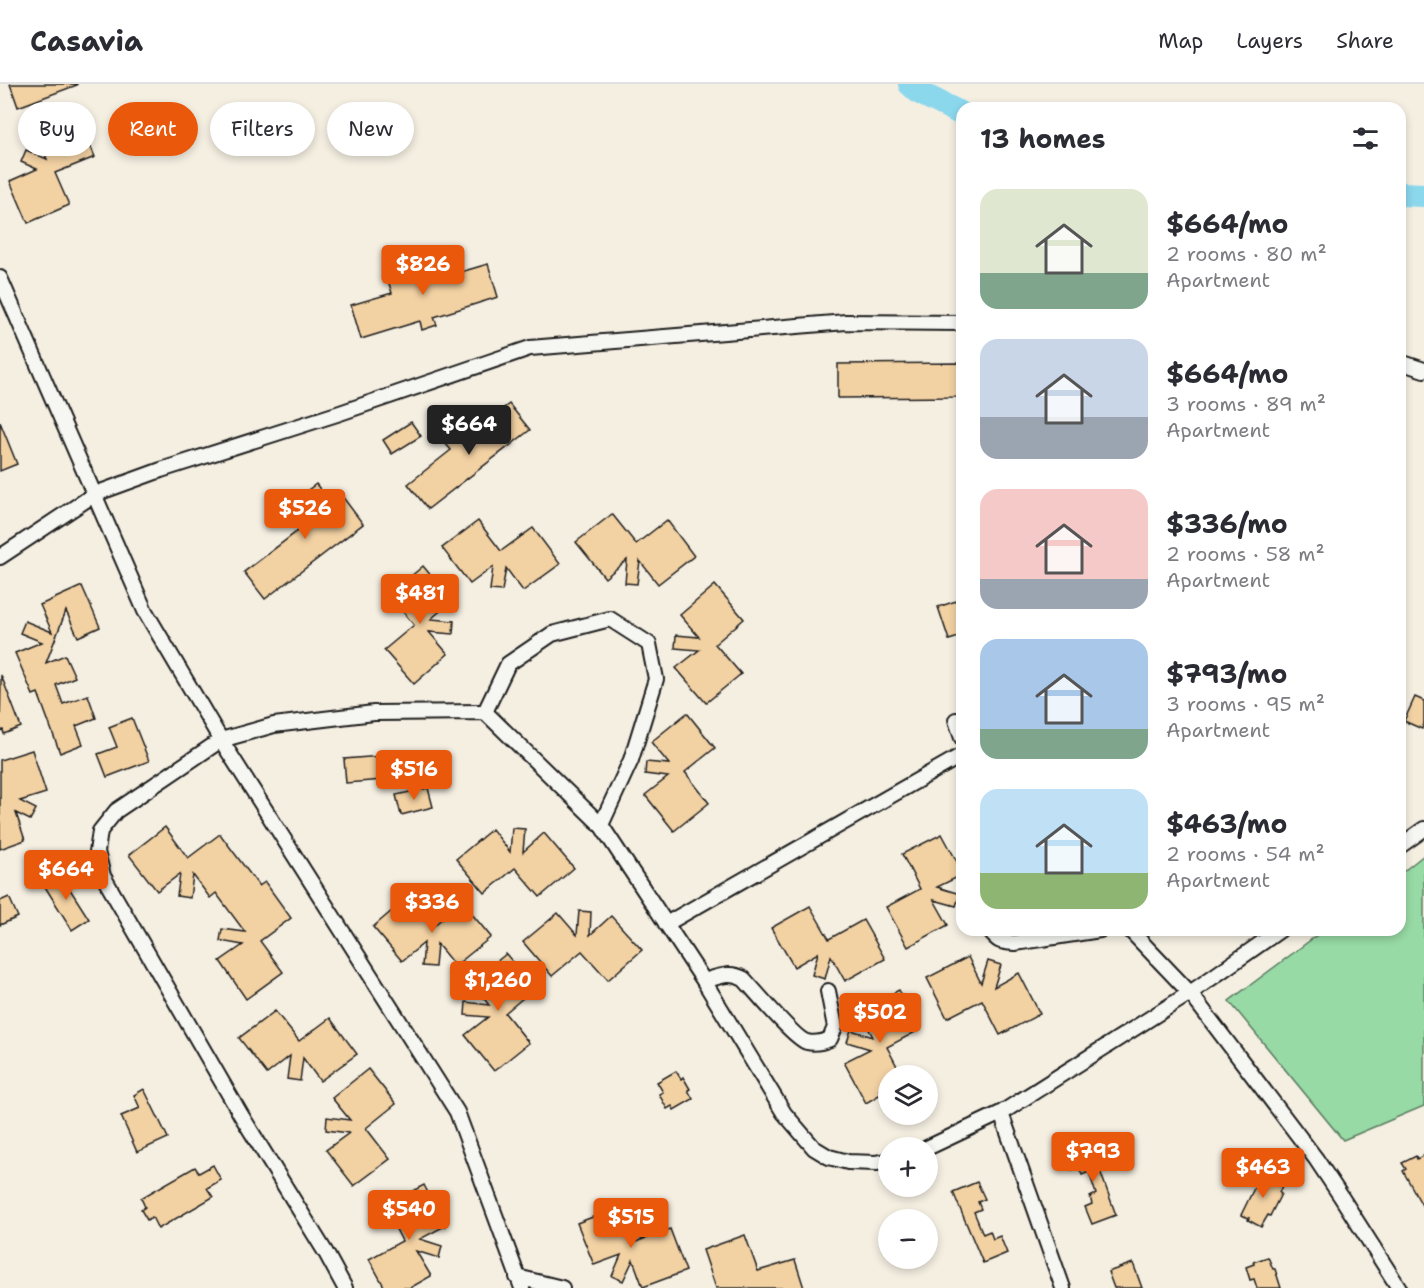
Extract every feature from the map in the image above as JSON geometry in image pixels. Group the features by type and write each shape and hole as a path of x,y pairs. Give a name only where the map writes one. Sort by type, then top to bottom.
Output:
{"street":[{"path":"0,278 145,610 221,740 457,1112 520,1282 562,1288"},
{"path":"0,557 95,494 530,348 846,322 956,323"},
{"path":"1406,364 1424,370"},
{"path":"485,712 508,664 552,634 610,619 649,644 656,679 631,760 601,825"},
{"path":"345,1288 241,1115 103,876 97,852 100,831 116,812 221,740 274,725 374,713 485,712 601,825 704,981 784,1113 814,1148 829,1157 848,1162 878,1163"},
{"path":"666,924 956,758"},
{"path":"1406,842 1424,829"},
{"path":"994,936 1002,942 1015,943 1061,936"},
{"path":"1136,936 1190,993 1322,1168 1399,1288"},
{"path":"938,1143 1001,1113 1190,993 1271,936"},
{"path":"704,981 727,975 736,975 744,979 804,1042 818,1043 830,1040 835,1027 828,990"},
{"path":"1001,1113 1063,1288"}],"green space":[{"path":"1424,855 1424,1106 1343,1140 1229,1001 1316,936 1406,936 1406,869"}],"building":[{"path":"10,84 77,84 31,102 18,102 18,107"},
{"path":"24,156 40,156 47,159 46,156 95,157 55,173 69,205 28,223 10,181 37,169 21,162"},
{"path":"440,254 447,276 488,264 498,297 434,317 437,325 422,330 420,321 361,339 351,305 392,293 385,271"},
{"path":"956,363 956,397 838,398 838,364"},
{"path":"509,404 530,430 428,509 408,484 451,450 445,443 458,433 463,439"},
{"path":"0,422 17,464 0,471"},
{"path":"411,422 421,436 392,454 383,440"},
{"path":"316,484 332,505 342,496 363,524 265,599 244,572 304,526 288,505"},
{"path":"612,514 636,544 667,520 694,556 658,584 640,561 637,584 625,583 627,560 605,578 576,542"},
{"path":"478,521 501,551 533,528 560,564 523,591 506,568 502,591 490,590 493,567 470,584 442,548"},
{"path":"423,566 452,601 431,619 454,621 453,634 429,632 448,654 414,684 384,650 414,625 389,595"},
{"path":"715,585 744,619 715,644 741,674 706,703 676,668 699,650 675,648 676,635 699,637 680,615"},
{"path":"82,586 100,627 78,637 66,611 46,663 65,655 75,677 56,685 63,704 88,695 96,718 76,726 83,744 60,753 38,693 33,695 15,653 42,642 20,633 25,621 52,632 40,605"},
{"path":"956,601 956,638 949,640 938,607"},
{"path":"1,675 21,727 4,734 3,730 0,731"},
{"path":"1415,697 1424,701 1422,729 1406,722"},
{"path":"687,713 715,748 685,772 709,803 674,831 645,795 668,777 645,774 646,762 669,764 651,742"},
{"path":"132,718 149,761 107,777 98,754 117,747 109,727"},
{"path":"32,750 46,793 20,801 36,809 30,820 16,813 25,840 0,849 0,760"},
{"path":"381,756 383,780 346,783 344,759"},
{"path":"428,788 433,807 401,815 396,795"},
{"path":"165,827 188,858 220,834 259,886 265,882 291,918 260,941 283,972 246,999 220,961 243,945 220,941 222,929 245,932 216,893 210,898 193,875 190,898 177,896 180,874 157,891 129,855"},
{"path":"512,828 525,829 523,852 544,833 574,868 540,897 515,868 485,893 456,859 492,829 510,852"},
{"path":"942,834 956,860 956,878 937,887 956,893 956,906 934,900 948,925 908,947 886,907 920,889 902,854"},
{"path":"59,872 89,919 72,930 42,882"},
{"path":"9,897 18,917 0,925 0,901"},
{"path":"407,898 432,927 462,902 491,937 455,966 437,944 435,967 422,966 424,943 402,961 373,927"},
{"path":"810,906 829,939 863,920 885,959 845,981 831,956 825,979 812,975 818,953 794,967 771,928"},
{"path":"579,911 591,912 590,935 611,916 642,950 608,980 582,951 552,976 523,942 558,913 577,935"},
{"path":"506,954 535,988 505,1013 529,1043 494,1071 465,1035 488,1017 465,1015 466,1002 489,1005 471,982"},
{"path":"968,957 981,983 988,961 1001,965 994,987 1019,973 1040,1014 1000,1035 982,1000 947,1018 927,978"},
{"path":"899,990 921,1029 887,1047 896,1065 878,1065 878,1096 866,1103 844,1062 870,1049 847,1042 851,1030 873,1037 859,1011"},
{"path":"275,1011 299,1041 330,1018 357,1054 320,1081 303,1058 300,1081 287,1079 290,1056 267,1074 239,1038"},
{"path":"368,1069 396,1104 366,1128 390,1159 354,1186 326,1150 349,1133 326,1130 327,1117 350,1120 332,1098"},
{"path":"676,1071 681,1079 683,1077 693,1099 674,1110 672,1106 667,1109 659,1094 663,1092 657,1082"},
{"path":"144,1089 168,1138 137,1152 121,1116 140,1108 134,1095"},
{"path":"1090,1143 1116,1215 1092,1224 1085,1207 1092,1204 1090,1197 1096,1194 1089,1172 1082,1175 1079,1167 1072,1170 1066,1152"},
{"path":"1424,1155 1424,1209 1403,1171 1406,1169 1402,1163"},
{"path":"213,1165 221,1180 207,1188 213,1197 158,1229 152,1217 147,1220 141,1210 145,1207 141,1198 195,1167 199,1173"},
{"path":"1262,1172 1285,1181 1270,1216 1268,1215 1261,1227 1241,1215"},
{"path":"977,1182 985,1199 978,1202 981,1209 974,1212 983,1234 990,1231 993,1239 1000,1236 1007,1253 983,1263 953,1192"},
{"path":"424,1185 445,1226 420,1239 442,1246 439,1258 416,1251 431,1276 410,1288 385,1288 369,1259 402,1241 384,1206"},
{"path":"619,1207 633,1243 670,1229 686,1271 643,1287 633,1260 623,1281 612,1276 621,1255 594,1265 577,1223"},
{"path":"745,1235 758,1271 795,1260 804,1288 716,1288 703,1250"},
{"path":"1268,1257 1275,1269 1281,1288 1257,1288 1254,1279 1250,1280 1246,1267"},
{"path":"1133,1263 1142,1288 1114,1288 1108,1272"}],"waterway":[{"path":"910,84 920,93 956,111"},
{"path":"1406,194 1424,195"}]}
